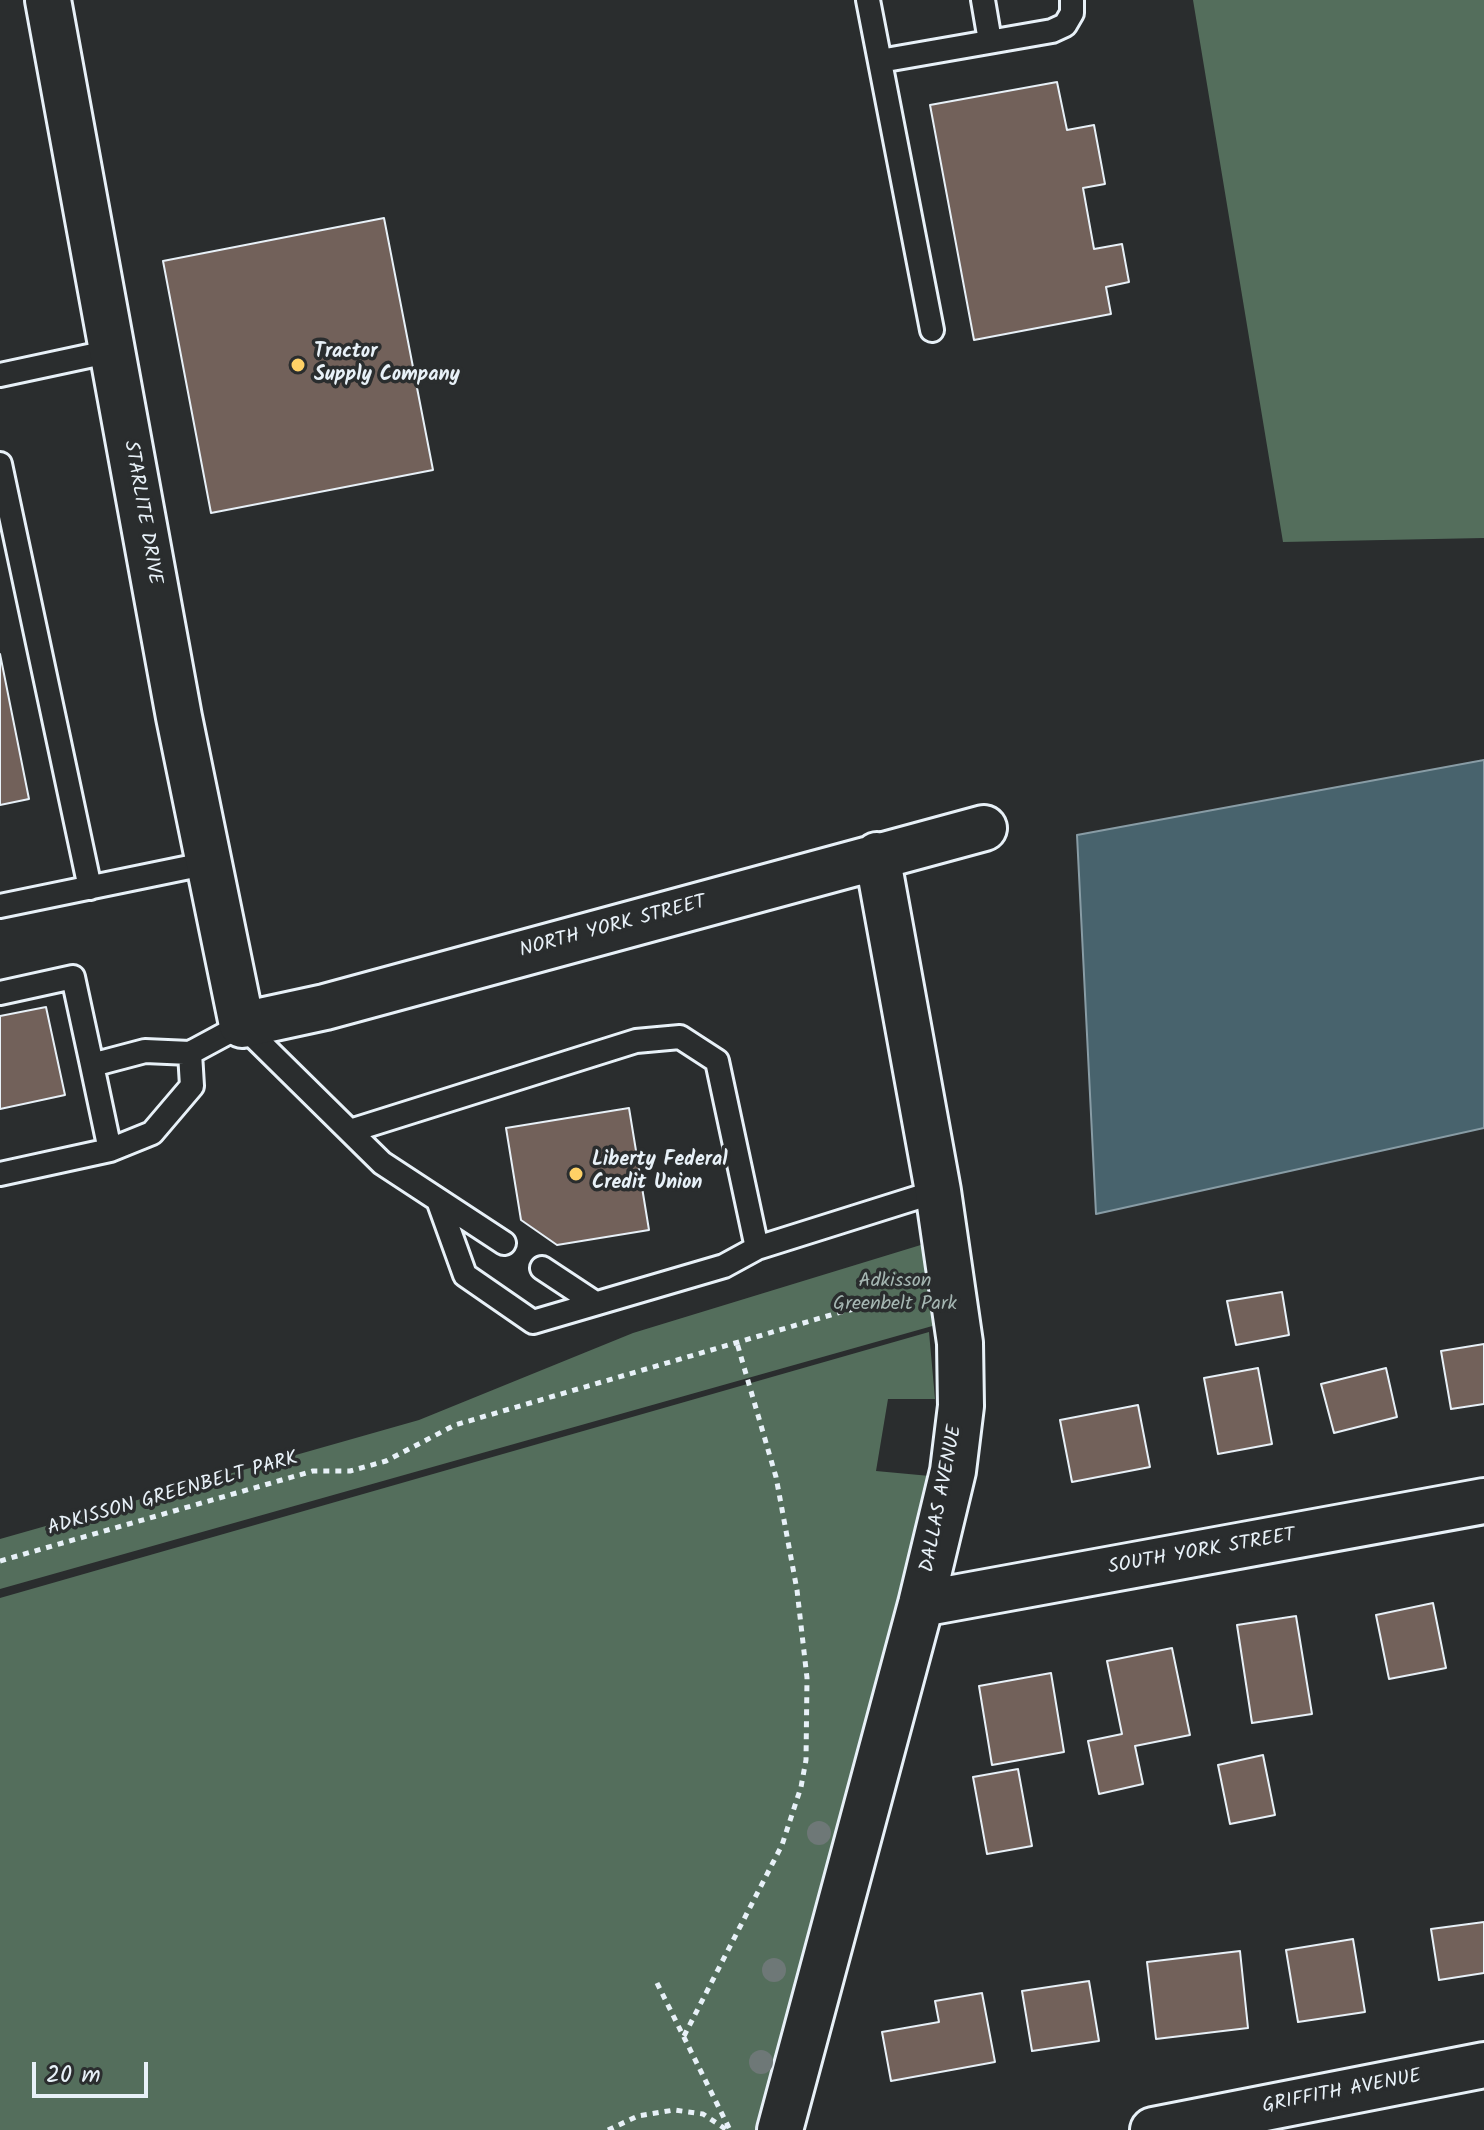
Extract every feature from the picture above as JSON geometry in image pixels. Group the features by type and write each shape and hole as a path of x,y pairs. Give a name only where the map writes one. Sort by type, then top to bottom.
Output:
{"street":[{"name":"STARLITE DRIVE","path":"48,0 179,717 242,1025"},
{"name":"NORTH YORK STREET","path":"242,1025 325,1007 984,828"},
{"name":"DALLAS AVENUE","path":"780,2130 921,1604 953,1471 961,1406 960,1343 938,1191 877,855"},
{"name":"SOUTH YORK STREET","path":"921,1604 1484,1501"},
{"name":"GRIFFITH AVENUE","path":"1153,2130 1484,2065"}],"lane":[{"path":"868,0 932,330"},
{"path":"983,0 990,41"},
{"path":"880,61 1052,31 1065,25 1072,13 1072,0"},
{"path":"0,375 112,351"},
{"path":"0,464 90,888"},
{"path":"0,906 209,863"},
{"path":"0,993 73,977 110,1150"},
{"path":"92,1065 145,1051 190,1053 242,1025 382,1163 504,1243"},
{"path":"350,1131 636,1041 680,1037 717,1061 757,1248"},
{"path":"0,1174 110,1150 152,1133 192,1086 190,1053"},
{"path":"438,1200 465,1275 533,1322 724,1266 757,1248 938,1191"},
{"path":"542,1268 595,1303"}],"path":[{"name":"ADKISSON GREENBELT PARK","path":"0,1561 313,1471 350,1471 386,1461 455,1425 841,1312 888,1301 906,1303 953,1293"},
{"path":"684,2036 782,1845 801,1787 806,1760 807,1678 797,1590 776,1477 737,1343"},
{"path":"657,1983 728,2130"},
{"path":"608,2130 638,2116 674,2110 703,2114 728,2130"}],"green space":[{"path":"1193,0 1484,0 1484,538 1283,542"},
{"name":"Adkisson Greenbelt Park","path":"924,1244 943,1323 0,1589 0,1539 419,1420 633,1333"},
{"path":"929,1332 935,1399 888,1399 876,1471 930,1476 760,2130 0,2130 0,1598"}],"water":[{"path":"1484,760 1484,1128 1096,1214 1077,835"}],"building":[{"path":"1057,82 1067,130 1094,125 1105,184 1083,188 1094,249 1122,244 1129,282 1106,287 1111,314 974,340 930,105"},
{"name":"Tractor Supply Company","path":"384,218 433,470 211,513 163,261"},
{"path":"0,654 29,799 0,805"},
{"path":"46,1007 65,1095 0,1109 0,1016"},
{"name":"Liberty Federal Credit Union","path":"629,1108 649,1230 557,1245 521,1220 506,1128"},
{"path":"1282,1292 1289,1335 1236,1345 1227,1301"},
{"path":"1484,1344 1484,1404 1451,1409 1441,1351"},
{"path":"1258,1368 1272,1444 1218,1454 1204,1378"},
{"path":"1386,1368 1397,1417 1334,1433 1321,1384"},
{"path":"1138,1405 1150,1467 1072,1482 1060,1420"},
{"path":"1433,1603 1446,1668 1389,1679 1376,1615"},
{"path":"1296,1616 1312,1714 1252,1723 1237,1625"},
{"path":"1172,1648 1190,1735 1135,1746 1143,1784 1099,1794 1088,1741 1122,1734 1107,1661"},
{"path":"1051,1673 1064,1752 992,1765 979,1686"},
{"path":"1263,1755 1275,1815 1230,1824 1218,1765"},
{"path":"1018,1769 1032,1846 987,1854 973,1777"},
{"path":"1484,1922 1484,1973 1439,1980 1431,1929"},
{"path":"1353,1939 1365,2012 1298,2022 1286,1950"},
{"path":"1240,1951 1248,2028 1156,2039 1147,1962"},
{"path":"1089,1981 1099,2041 1032,2051 1022,1991"},
{"path":"982,1993 995,2062 891,2081 882,2032 939,2022 935,2001"}],"place":[{"name":"Tractor Supply Company","path":"298,365"},
{"name":"Liberty Federal Credit Union","path":"576,1174"}]}
